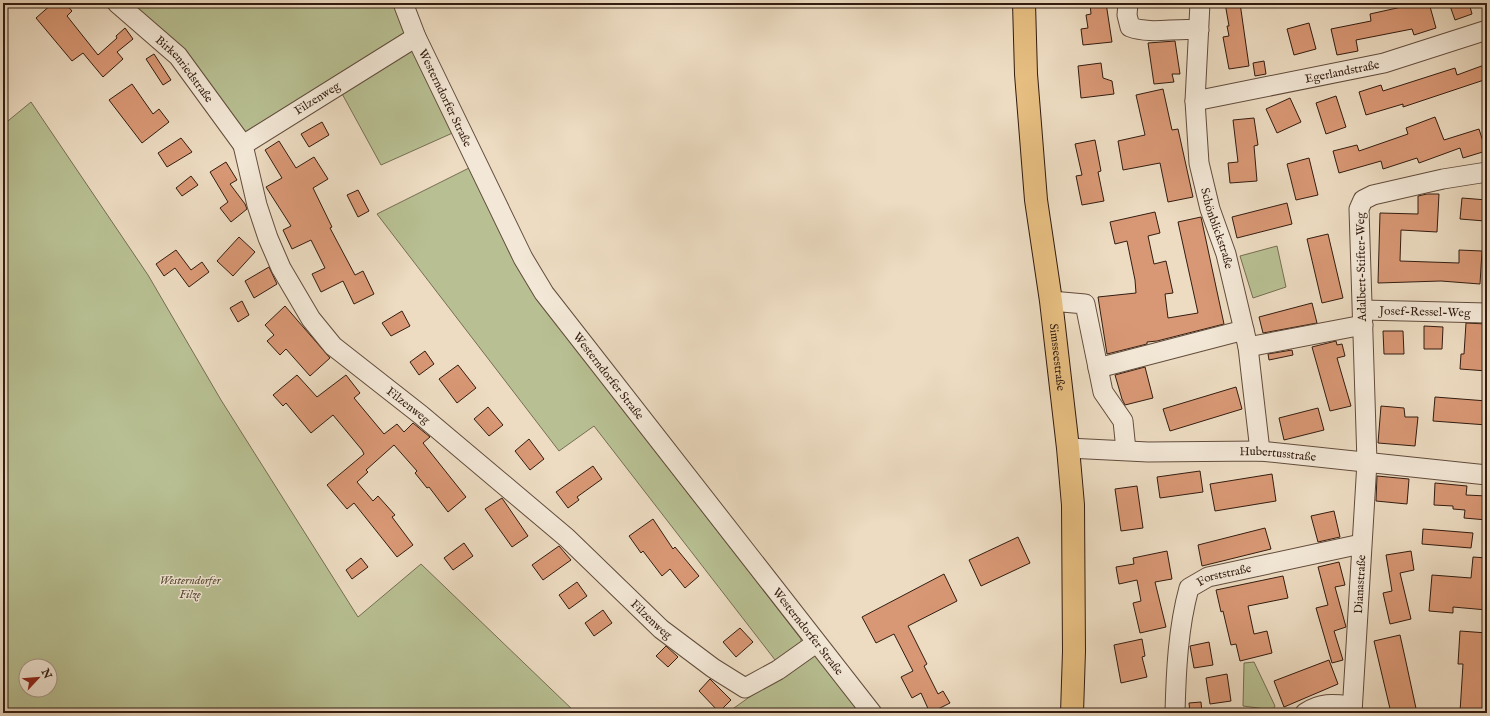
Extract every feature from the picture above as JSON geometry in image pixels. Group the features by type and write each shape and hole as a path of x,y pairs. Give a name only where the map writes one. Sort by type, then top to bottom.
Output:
{"main road":[{"name":"Simsseestraße","path":"1024,3 1026,74 1036,200 1051,301 1068,448 1074,533 1072,713"}],"street":[{"name":"Birkenriedstraße","path":"117,3 178,56 243,145"},
{"name":"Westerndorfer Straße","path":"403,3 416,36 523,258 544,293 872,713"},
{"path":"1128,3 1126,15 1130,27 1142,32 1186,28 1199,30"},
{"name":"Schönblickstraße","path":"1200,3 1195,101 1199,163 1210,209 1226,254 1246,339 1260,451"},
{"name":"Egerlandstraße","path":"1195,101 1384,63 1487,30"},
{"name":"Filzenweg","path":"416,36 243,145 257,204 268,238 281,268 311,319 333,346 562,534 661,629 713,668 745,688 778,670 816,643"},
{"name":"Adalbert-Stifter-Weg","path":"1367,462 1359,209 1363,200 1373,195 1443,179 1487,172"},
{"path":"1051,301 1084,304 1103,392 1123,421 1126,450"},
{"name":"Josef-Ressel-Weg","path":"1098,368 1363,317 1487,313"},
{"name":"Hubertusstraße","path":"1068,448 1148,452 1260,451 1487,475"},
{"name":"Dianastraße","path":"1305,713 1314,707 1328,703 1352,710 1367,462"},
{"name":"Forststraße","path":"1175,713 1176,676 1185,603 1189,588 1208,577 1361,544"}],"green space":[{"path":"128,3 394,3 409,34 241,135"},
{"path":"414,49 457,131 381,165 340,90"},
{"name":"Westerndorfer Filze","path":"31,102 148,275 221,400 358,617 421,564 576,713 3,713 3,125"},
{"path":"473,166 558,326 801,639 801,646 779,665 594,426 559,451 377,214"},
{"path":"1277,246 1286,287 1253,298 1240,256"},
{"path":"814,651 864,713 727,713"},
{"path":"1254,662 1275,706 1273,710 1243,706 1244,663"}],"building":[{"path":"53,3 65,3 72,11 67,16 98,55 117,38 116,36 125,28 133,39 117,52 123,59 103,77 83,53 72,61 36,18"},
{"path":"1090,3 1106,3 1112,42 1083,45 1081,29 1088,28 1086,15 1091,14"},
{"path":"1225,3 1240,3 1249,66 1229,69 1223,37 1229,36 1227,26 1229,26"},
{"path":"1405,3 1429,3 1436,28 1414,35 1412,29 1356,40 1358,51 1337,55 1331,29 1371,21 1370,14 1406,6"},
{"path":"1449,3 1469,3 1472,14 1455,20"},
{"path":"1309,23 1316,49 1294,55 1287,29"},
{"path":"1175,41 1180,74 1172,74 1174,82 1154,84 1148,43"},
{"path":"154,54 171,80 163,85 146,59"},
{"path":"1264,61 1266,74 1255,76 1253,63"},
{"path":"1101,63 1103,78 1112,81 1114,94 1081,98 1078,66"},
{"path":"1487,64 1487,79 1403,107 1403,104 1366,115 1359,92 1381,85 1383,91 1455,68 1457,75"},
{"path":"132,84 153,114 159,109 169,122 142,143 109,100"},
{"path":"1163,89 1172,130 1178,129 1193,197 1168,202 1160,163 1123,170 1118,141 1145,135 1136,95"},
{"path":"1336,96 1346,127 1326,134 1316,103"},
{"path":"1290,98 1301,122 1277,133 1266,109"},
{"path":"1435,117 1444,140 1479,129 1486,151 1463,158 1460,148 1419,163 1417,158 1383,169 1381,161 1339,173 1333,151 1357,145 1359,151 1408,134 1406,128"},
{"path":"1254,118 1258,145 1254,146 1257,181 1230,183 1228,163 1238,162 1233,120"},
{"path":"322,122 329,135 309,147 301,134"},
{"path":"181,138 192,152 167,167 158,153"},
{"path":"1095,140 1101,171 1098,172 1104,201 1082,205 1076,176 1082,175 1075,144"},
{"path":"279,141 296,168 314,157 328,179 313,188 332,227 330,228 355,275 363,271 374,294 354,304 343,281 321,292 312,274 325,268 311,240 292,249 283,230 291,226 266,187 282,178 265,150"},
{"path":"1309,158 1318,195 1296,200 1287,164"},
{"path":"226,162 237,180 230,184 247,209 231,222 220,208 228,202 210,172"},
{"path":"191,176 198,185 182,196 176,188"},
{"path":"358,190 369,211 358,217 347,195"},
{"path":"1439,194 1437,232 1401,230 1400,261 1459,263 1459,250 1482,251 1480,284 1441,281 1378,283 1380,213 1418,214 1418,196"},
{"path":"1462,198 1487,200 1485,221 1460,219"},
{"path":"1287,203 1292,224 1237,238 1232,217"},
{"path":"1155,212 1160,233 1148,236 1154,264 1166,261 1173,293 1165,294 1168,318 1198,313 1178,222 1201,217 1224,324 1157,341 1147,342 1147,344 1107,354 1098,297 1136,293 1135,280 1127,241 1115,244 1110,222"},
{"path":"1328,234 1343,298 1322,303 1307,239"},
{"path":"239,237 255,252 233,276 217,261"},
{"path":"176,250 191,270 202,262 209,272 189,287 175,268 164,276 156,264"},
{"path":"269,267 277,284 254,298 245,281"},
{"path":"242,301 249,315 238,322 230,308"},
{"path":"1312,303 1317,323 1263,333 1259,317"},
{"path":"285,306 330,358 310,376 286,349 280,355 267,341 274,335 265,325"},
{"path":"402,311 410,326 391,336 382,323"},
{"path":"1466,323 1486,324 1484,355 1487,355 1487,371 1460,369 1461,354 1464,354"},
{"path":"1424,326 1443,327 1442,349 1424,349"},
{"path":"1383,331 1403,331 1404,354 1384,354"},
{"path":"1336,341 1337,345 1342,344 1345,356 1337,358 1351,406 1330,411 1312,347"},
{"path":"1292,350 1293,355 1269,360 1268,354"},
{"path":"425,351 434,364 419,375 410,362"},
{"path":"458,365 476,388 457,403 439,379"},
{"path":"1145,367 1153,398 1125,405 1115,375"},
{"path":"297,375 317,397 346,375 360,393 354,398 384,434 397,424 404,432 413,423 430,437 423,443 466,497 448,512 429,487 427,488 415,473 417,471 394,445 366,470 368,472 357,482 373,501 378,496 395,515 392,517 413,545 397,557 354,503 347,509 327,485 364,454 362,450 333,415 311,433 286,403 283,406 273,395"},
{"path":"1236,387 1242,409 1170,431 1163,409"},
{"path":"1435,397 1487,401 1487,425 1433,421"},
{"path":"1381,406 1404,408 1405,417 1418,417 1415,446 1378,443"},
{"path":"488,407 503,425 489,436 474,419"},
{"path":"1318,408 1324,430 1284,440 1279,418"},
{"path":"529,439 544,459 530,470 515,451"},
{"path":"593,466 602,479 577,497 579,500 568,508 556,492"},
{"path":"1200,471 1203,492 1160,498 1157,477"},
{"path":"1272,474 1276,501 1215,511 1210,484"},
{"path":"1377,476 1409,479 1407,504 1376,501"},
{"path":"1435,483 1467,486 1466,495 1487,496 1487,520 1464,518 1465,510 1453,509 1453,506 1434,505"},
{"path":"1137,486 1143,528 1121,531 1115,489"},
{"path":"502,498 528,536 512,547 485,509"},
{"path":"1334,511 1340,537 1318,542 1311,516"},
{"path":"653,519 673,549 675,547 699,576 685,588 670,569 662,576 643,551 641,553 629,536"},
{"path":"1265,528 1271,549 1202,566 1198,545"},
{"path":"1423,529 1473,533 1471,548 1422,544"},
{"path":"1018,537 1030,563 981,586 969,560"},
{"path":"464,543 473,556 453,570 444,558"},
{"path":"559,546 571,560 543,580 532,565"},
{"path":"1167,551 1172,579 1155,582 1166,627 1140,633 1133,603 1141,601 1137,580 1119,584 1116,567 1134,564 1133,558"},
{"path":"1411,551 1414,570 1400,573 1411,619 1390,624 1383,593 1392,591 1386,555"},
{"path":"1473,557 1487,558 1487,610 1453,607 1453,613 1429,611 1432,575 1471,578"},
{"path":"361,558 368,567 352,579 346,570"},
{"path":"1339,562 1345,585 1335,587 1346,627 1334,631 1343,660 1332,663 1316,608 1328,605 1318,567"},
{"path":"944,574 957,601 908,626 927,664 924,666 938,694 943,691 950,703 930,713 921,693 912,698 901,677 913,671 894,634 876,643 862,617"},
{"path":"1283,576 1288,598 1248,606 1254,634 1267,631 1272,653 1240,661 1236,644 1231,645 1223,611 1221,612 1216,590"},
{"path":"577,582 587,596 569,609 559,595"},
{"path":"603,610 612,623 594,636 585,623"},
{"path":"740,628 753,642 736,657 723,642"},
{"path":"1460,631 1487,633 1483,713 1460,712 1463,664 1458,664"},
{"path":"1400,635 1417,713 1391,713 1374,641"},
{"path":"1142,639 1145,656 1142,657 1147,677 1121,683 1114,645"},
{"path":"1209,642 1213,665 1194,668 1190,646"},
{"path":"666,646 678,657 668,667 656,656"},
{"path":"1329,660 1338,684 1284,707 1274,681"},
{"path":"1227,674 1231,701 1210,704 1206,678"},
{"path":"710,679 731,700 719,712 699,691"},
{"path":"1201,702 1202,713 1190,713 1189,703"}]}
